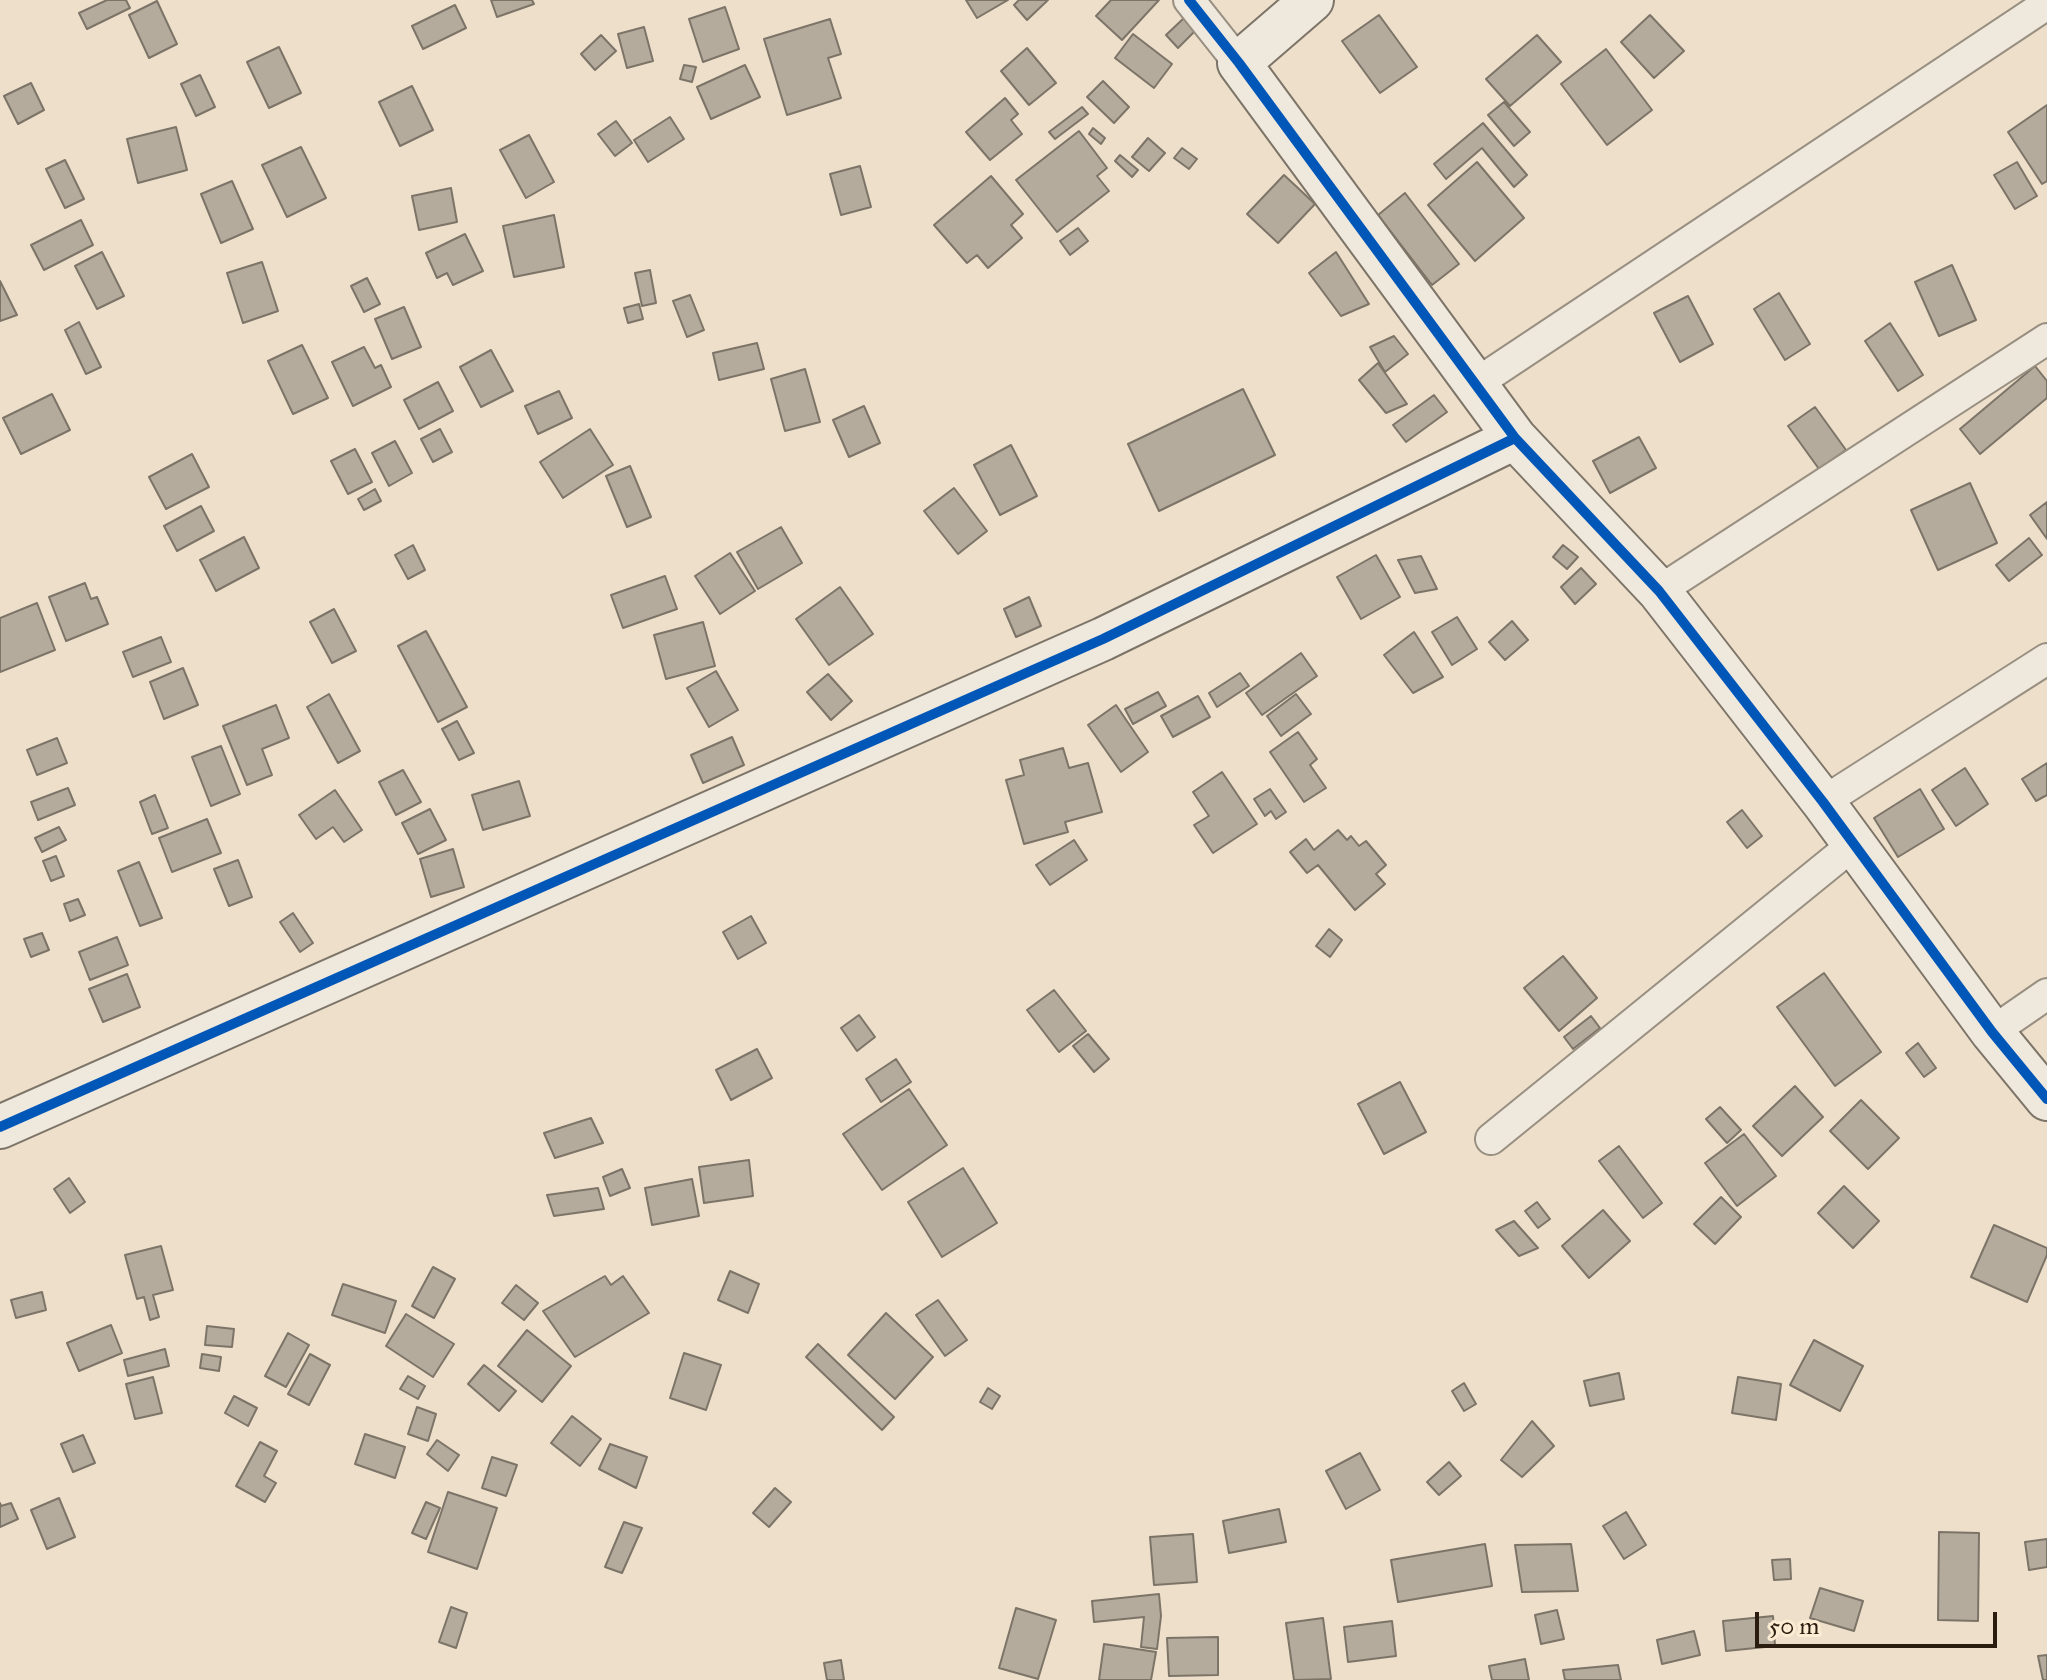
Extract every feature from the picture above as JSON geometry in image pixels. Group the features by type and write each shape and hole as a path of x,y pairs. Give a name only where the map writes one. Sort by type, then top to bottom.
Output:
{"street":[{"path":"1189,0 1239,63 1515,438 1659,591 1823,802 1992,1032 2047,1099"},
{"path":"1239,63 1312,0"},
{"path":"1474,385 2047,4"},
{"path":"1659,591 2047,339"},
{"path":"0,1127 1103,639 1515,438"},
{"path":"1823,802 2047,659"},
{"path":"1491,1139 1854,844"},
{"path":"1992,1032 2047,994"}],"building":[{"path":"107,0 126,0 130,8 87,29 79,13"},
{"path":"491,0 532,0 534,4 497,17"},
{"path":"966,0 1008,0 977,18"},
{"path":"1019,0 1048,0 1027,20 1014,5"},
{"path":"1111,0 1159,0 1122,40 1096,16"},
{"path":"157,1 177,44 149,58 129,15"},
{"path":"455,5 466,28 423,49 412,26"},
{"path":"725,7 739,49 703,62 689,19"},
{"path":"1379,15 1417,67 1380,93 1342,41"},
{"path":"1650,15 1684,51 1654,78 1621,42"},
{"path":"1185,17 1197,29 1178,48 1166,35"},
{"path":"830,19 841,54 828,58 841,98 787,115 764,39"},
{"path":"644,27 653,61 627,68 618,34"},
{"path":"1133,34 1172,64 1154,88 1115,58"},
{"path":"601,35 616,51 595,70 581,54"},
{"path":"1537,35 1561,62 1510,106 1486,79"},
{"path":"279,47 301,93 269,108 247,62"},
{"path":"1027,48 1056,83 1029,105 1001,71"},
{"path":"1606,49 1652,110 1607,145 1561,84"},
{"path":"684,65 696,67 692,82 680,79"},
{"path":"745,65 760,97 711,119 697,87"},
{"path":"200,75 215,107 196,116 181,84"},
{"path":"1103,81 1129,107 1114,123 1087,97"},
{"path":"31,83 44,110 18,124 4,96"},
{"path":"412,86 433,130 400,146 379,102"},
{"path":"1005,98 1018,114 1011,120 1022,134 990,160 966,132"},
{"path":"1504,102 1530,132 1514,146 1488,115"},
{"path":"2047,105 2047,181 2042,184 2008,132"},
{"path":"1082,107 1088,114 1055,139 1049,132"},
{"path":"670,117 684,139 648,162 634,140"},
{"path":"616,121 632,143 615,156 598,134"},
{"path":"1483,123 1527,175 1514,187 1482,148 1446,179 1434,164"},
{"path":"176,127 187,170 138,183 127,139"},
{"path":"1093,128 1105,138 1101,144 1089,134"},
{"path":"1079,131 1107,168 1097,176 1109,191 1057,232 1016,180"},
{"path":"529,135 554,182 526,198 500,150"},
{"path":"1148,138 1165,153 1149,171 1132,157"},
{"path":"301,147 326,198 287,217 262,165"},
{"path":"1182,148 1197,159 1189,169 1174,158"},
{"path":"1120,155 1138,170 1132,177 1115,161"},
{"path":"65,160 84,199 65,208 46,169"},
{"path":"1477,162 1524,218 1475,261 1428,205"},
{"path":"2017,162 2037,196 2015,209 1994,175"},
{"path":"860,166 871,207 841,215 830,174"},
{"path":"1284,175 1315,204 1278,243 1247,214"},
{"path":"991,176 1023,214 1011,225 1022,238 988,268 977,255 967,263 934,225"},
{"path":"232,181 253,229 221,243 201,194"},
{"path":"451,188 457,222 419,230 412,196"},
{"path":"1405,193 1459,264 1432,285 1378,215"},
{"path":"554,215 564,267 514,277 503,226"},
{"path":"81,220 93,245 44,270 31,245"},
{"path":"1078,228 1088,241 1070,255 1060,241"},
{"path":"465,234 483,271 453,285 447,273 437,278 426,253"},
{"path":"102,252 124,296 97,309 75,266"},
{"path":"1336,252 1369,304 1341,316 1309,273"},
{"path":"262,262 278,311 243,323 227,273"},
{"path":"1952,265 1976,320 1939,336 1915,282"},
{"path":"650,270 656,303 642,306 635,273"},
{"path":"367,278 380,304 364,312 351,286"},
{"path":"0,281 17,315 0,321"},
{"path":"1779,293 1810,344 1785,360 1754,309"},
{"path":"690,295 704,330 687,337 673,301"},
{"path":"1688,296 1713,344 1680,362 1654,313"},
{"path":"639,304 643,319 628,323 624,308"},
{"path":"404,307 421,347 392,359 375,319"},
{"path":"79,322 101,367 86,374 65,330"},
{"path":"1890,323 1923,375 1898,391 1865,341"},
{"path":"1394,336 1408,354 1385,372 1370,347"},
{"path":"757,343 764,369 719,380 713,353"},
{"path":"302,345 328,398 293,414 268,361"},
{"path":"364,347 375,368 381,365 391,387 353,406 332,362"},
{"path":"491,350 513,391 481,407 460,367"},
{"path":"1378,363 1407,404 1386,413 1359,380"},
{"path":"2035,366 2047,381 2047,398 1980,454 1960,429"},
{"path":"805,369 820,422 785,431 771,379"},
{"path":"438,382 453,411 419,429 404,400"},
{"path":"1243,389 1275,455 1159,511 1128,444"},
{"path":"559,391 572,418 538,434 525,406"},
{"path":"52,394 70,430 21,454 3,418"},
{"path":"1434,395 1447,412 1406,442 1393,425"},
{"path":"864,406 880,443 849,457 833,420"},
{"path":"1815,407 1846,450 1819,469 1788,426"},
{"path":"440,429 452,452 433,462 421,439"},
{"path":"590,429 613,465 563,498 540,462"},
{"path":"1639,437 1656,468 1610,493 1593,461"},
{"path":"395,441 412,473 389,486 372,453"},
{"path":"1011,445 1037,496 1000,515 974,465"},
{"path":"355,449 372,482 348,494 331,461"},
{"path":"192,454 209,487 166,509 149,477"},
{"path":"630,466 651,517 627,527 606,476"},
{"path":"1970,483 1997,543 1938,570 1911,510"},
{"path":"954,488 987,531 958,554 924,511"},
{"path":"375,489 381,501 364,510 358,499"},
{"path":"2047,502 2047,539 2030,515"},
{"path":"201,506 214,531 177,551 164,526"},
{"path":"781,527 802,563 758,589 737,552"},
{"path":"244,537 259,568 216,591 200,560"},
{"path":"2029,538 2042,555 2009,581 1996,565"},
{"path":"413,545 425,570 408,579 395,555"},
{"path":"1563,545 1578,557 1567,569 1553,557"},
{"path":"730,553 755,591 720,614 695,576"},
{"path":"1376,555 1400,597 1361,619 1337,577"},
{"path":"1421,556 1437,589 1415,593 1398,560"},
{"path":"1581,568 1596,584 1575,604 1561,587"},
{"path":"665,576 677,609 623,628 611,595"},
{"path":"85,583 91,599 97,597 108,624 66,641 49,597"},
{"path":"840,587 873,634 829,665 796,619"},
{"path":"1029,597 1041,626 1016,637 1004,609"},
{"path":"37,603 55,650 0,672 0,618"},
{"path":"334,609 356,651 332,663 310,622"},
{"path":"1457,617 1477,649 1452,665 1432,632"},
{"path":"1512,621 1528,640 1505,660 1489,642"},
{"path":"703,622 715,666 666,679 654,635"},
{"path":"426,631 467,707 438,722 398,646"},
{"path":"1414,632 1443,677 1413,693 1384,655"},
{"path":"161,637 171,662 133,677 123,652"},
{"path":"1301,653 1317,676 1262,715 1246,693"},
{"path":"183,668 198,705 164,719 150,682"},
{"path":"716,671 738,710 709,727 687,688"},
{"path":"1240,673 1249,686 1217,707 1209,693"},
{"path":"828,674 852,701 831,720 807,692"},
{"path":"1158,692 1166,706 1133,724 1125,709"},
{"path":"329,694 360,751 338,763 307,707"},
{"path":"1296,694 1311,714 1281,736 1267,716"},
{"path":"1198,696 1210,717 1173,737 1161,716"},
{"path":"276,705 289,738 262,749 272,775 247,785 223,726"},
{"path":"1116,705 1148,752 1121,772 1088,725"},
{"path":"457,721 474,753 459,760 442,729"},
{"path":"1298,732 1317,759 1310,765 1326,788 1304,802 1270,752"},
{"path":"732,737 744,765 703,783 691,755"},
{"path":"57,738 67,763 37,775 27,750"},
{"path":"221,746 240,794 211,806 192,757"},
{"path":"1063,748 1069,768 1088,763 1102,812 1065,822 1068,832 1024,844 1006,780 1024,775 1020,760"},
{"path":"2047,763 2047,795 2036,801 2022,779"},
{"path":"1965,768 1988,804 1956,826 1932,790"},
{"path":"403,770 421,802 396,815 379,782"},
{"path":"1222,772 1257,824 1213,853 1194,825 1209,816 1193,792"},
{"path":"519,781 530,816 483,830 472,795"},
{"path":"68,788 75,805 38,820 31,802"},
{"path":"1270,789 1286,812 1276,819 1271,811 1265,816 1254,799"},
{"path":"1920,789 1944,829 1898,857 1874,818"},
{"path":"335,790 362,830 344,842 333,827 316,839 299,815"},
{"path":"155,795 168,828 152,834 140,802"},
{"path":"430,809 446,840 418,854 402,823"},
{"path":"1742,810 1762,836 1747,848 1727,822"},
{"path":"207,819 221,853 172,872 159,838"},
{"path":"59,827 66,840 42,852 35,838"},
{"path":"1338,830 1347,840 1351,836 1359,846 1366,841 1386,865 1376,874 1385,884 1355,910 1318,865 1307,873 1290,852 1306,839 1314,850"},
{"path":"1074,840 1087,860 1050,885 1036,865"},
{"path":"453,849 464,887 431,897 420,859"},
{"path":"56,856 64,876 51,881 43,861"},
{"path":"238,860 252,897 229,906 214,869"},
{"path":"139,862 162,918 140,926 118,871"},
{"path":"78,899 85,915 70,921 64,904"},
{"path":"293,913 313,943 300,952 280,922"},
{"path":"751,916 766,943 738,959 723,932"},
{"path":"1329,929 1342,940 1330,957 1316,946"},
{"path":"42,933 49,950 31,957 24,939"},
{"path":"117,937 128,965 90,980 79,952"},
{"path":"1563,956 1597,998 1559,1031 1524,988"},
{"path":"1824,973 1881,1052 1835,1086 1777,1007"},
{"path":"127,974 140,1007 103,1022 89,989"},
{"path":"1054,990 1086,1031 1059,1052 1027,1010"},
{"path":"859,1015 875,1037 857,1051 841,1028"},
{"path":"1591,1016 1600,1028 1573,1049 1564,1037"},
{"path":"1088,1034 1109,1059 1094,1072 1073,1046"},
{"path":"1918,1043 1936,1068 1924,1077 1906,1053"},
{"path":"757,1049 772,1078 731,1100 716,1070"},
{"path":"896,1059 911,1082 881,1102 866,1079"},
{"path":"1400,1082 1426,1132 1384,1154 1358,1104"},
{"path":"1795,1086 1823,1117 1782,1156 1753,1126"},
{"path":"909,1089 947,1145 882,1190 843,1134"},
{"path":"1861,1100 1899,1138 1868,1169 1830,1131"},
{"path":"1720,1107 1741,1130 1727,1143 1706,1119"},
{"path":"591,1118 603,1143 555,1158 544,1133"},
{"path":"1744,1134 1776,1176 1737,1206 1705,1163"},
{"path":"1619,1146 1662,1203 1643,1218 1599,1161"},
{"path":"749,1160 753,1196 704,1203 699,1167"},
{"path":"963,1168 997,1223 942,1257 908,1202"},
{"path":"622,1169 630,1188 610,1196 603,1177"},
{"path":"69,1178 85,1202 70,1213 54,1189"},
{"path":"692,1179 699,1216 652,1225 645,1188"},
{"path":"1844,1186 1879,1221 1853,1248 1818,1213"},
{"path":"598,1188 604,1209 554,1216 547,1195"},
{"path":"1721,1197 1741,1217 1715,1244 1694,1224"},
{"path":"1537,1202 1550,1219 1538,1228 1525,1211"},
{"path":"1603,1210 1630,1241 1589,1278 1562,1246"},
{"path":"1514,1221 1538,1248 1519,1256 1496,1230"},
{"path":"1994,1225 2047,1248 2047,1255 2027,1302 1971,1277"},
{"path":"161,1246 173,1290 153,1295 159,1317 150,1320 144,1297 137,1299 125,1255"},
{"path":"433,1267 455,1279 434,1318 412,1306"},
{"path":"730,1271 759,1284 748,1313 718,1300"},
{"path":"605,1276 611,1285 623,1276 649,1313 575,1357 543,1311"},
{"path":"343,1284 396,1301 385,1333 332,1315"},
{"path":"516,1285 538,1303 524,1320 502,1303"},
{"path":"42,1292 46,1310 16,1318 11,1300"},
{"path":"938,1300 967,1340 945,1356 916,1315"},
{"path":"886,1313 933,1357 895,1399 848,1355"},
{"path":"406,1314 454,1344 433,1377 386,1346"},
{"path":"111,1325 122,1353 79,1371 67,1343"},
{"path":"207,1326 234,1329 232,1347 205,1345"},
{"path":"527,1330 571,1366 542,1402 498,1366"},
{"path":"288,1333 309,1345 286,1387 265,1376"},
{"path":"1814,1340 1863,1366 1840,1411 1790,1385"},
{"path":"818,1344 894,1417 882,1430 806,1357"},
{"path":"165,1349 169,1366 128,1376 124,1360"},
{"path":"684,1353 721,1365 706,1410 670,1398"},
{"path":"202,1354 221,1357 219,1371 200,1368"},
{"path":"310,1354 330,1365 309,1405 288,1394"},
{"path":"484,1365 516,1391 499,1411 468,1384"},
{"path":"1619,1373 1624,1399 1590,1406 1584,1381"},
{"path":"408,1376 425,1386 418,1399 400,1389"},
{"path":"153,1377 162,1413 135,1419 126,1384"},
{"path":"1738,1377 1781,1384 1776,1420 1732,1413"},
{"path":"1464,1383 1476,1404 1464,1411 1452,1391"},
{"path":"988,1388 1000,1396 992,1409 980,1402"},
{"path":"234,1396 257,1408 248,1426 225,1413"},
{"path":"417,1407 436,1414 428,1441 408,1434"},
{"path":"572,1416 601,1439 580,1466 551,1443"},
{"path":"1532,1421 1554,1446 1522,1477 1501,1460"},
{"path":"365,1434 405,1447 395,1478 355,1464"},
{"path":"83,1435 95,1463 73,1472 61,1444"},
{"path":"437,1440 459,1455 448,1471 427,1454"},
{"path":"260,1442 277,1451 264,1476 276,1483 265,1502 236,1486"},
{"path":"610,1444 647,1457 636,1488 599,1469"},
{"path":"1360,1453 1380,1490 1346,1509 1326,1471"},
{"path":"492,1457 517,1465 506,1496 482,1488"},
{"path":"1449,1462 1461,1476 1439,1495 1427,1482"},
{"path":"775,1488 791,1502 769,1527 753,1513"},
{"path":"448,1492 497,1508 477,1569 428,1552"},
{"path":"59,1498 75,1537 47,1549 31,1510"},
{"path":"426,1502 440,1508 426,1539 412,1533"},
{"path":"0,1503 1,1506 11,1503 18,1519 0,1527"},
{"path":"1279,1509 1286,1542 1229,1553 1223,1521"},
{"path":"1626,1512 1646,1545 1624,1559 1603,1526"},
{"path":"624,1522 642,1528 622,1573 605,1567"},
{"path":"1939,1532 1979,1533 1978,1621 1938,1620"},
{"path":"1193,1534 1197,1582 1154,1585 1150,1537"},
{"path":"2047,1539 2047,1567 2029,1570 2025,1542"},
{"path":"1485,1544 1492,1586 1398,1602 1391,1560"},
{"path":"1571,1544 1578,1591 1522,1592 1515,1545"},
{"path":"1790,1559 1791,1579 1774,1580 1772,1560"},
{"path":"1820,1588 1863,1601 1854,1631 1810,1618"},
{"path":"1159,1594 1161,1616 1157,1649 1141,1647 1144,1617 1094,1622 1092,1601"},
{"path":"451,1607 467,1613 456,1648 439,1642"},
{"path":"1016,1608 1056,1620 1038,1679 999,1668"},
{"path":"1557,1610 1564,1639 1541,1644 1535,1615"},
{"path":"1773,1616 1775,1646 1726,1651 1723,1621"},
{"path":"1323,1618 1331,1679 1294,1680 1286,1623"},
{"path":"1392,1621 1396,1656 1348,1662 1344,1627"},
{"path":"1694,1631 1700,1655 1662,1664 1657,1640"},
{"path":"1218,1637 1218,1675 1169,1676 1167,1638"},
{"path":"1104,1644 1156,1652 1151,1680 1099,1680"},
{"path":"2047,1655 2047,1680 2043,1680 2038,1656"},
{"path":"1525,1659 1529,1680 1492,1680 1489,1666"},
{"path":"841,1660 844,1680 827,1680 824,1663"},
{"path":"1618,1665 1621,1680 1565,1680 1563,1670"}],"cycle path":[{"path":"1189,0 1239,63 1515,438 1659,591 1823,802 1992,1032 2047,1099"},
{"path":"0,1127 1103,639 1515,438"}]}
